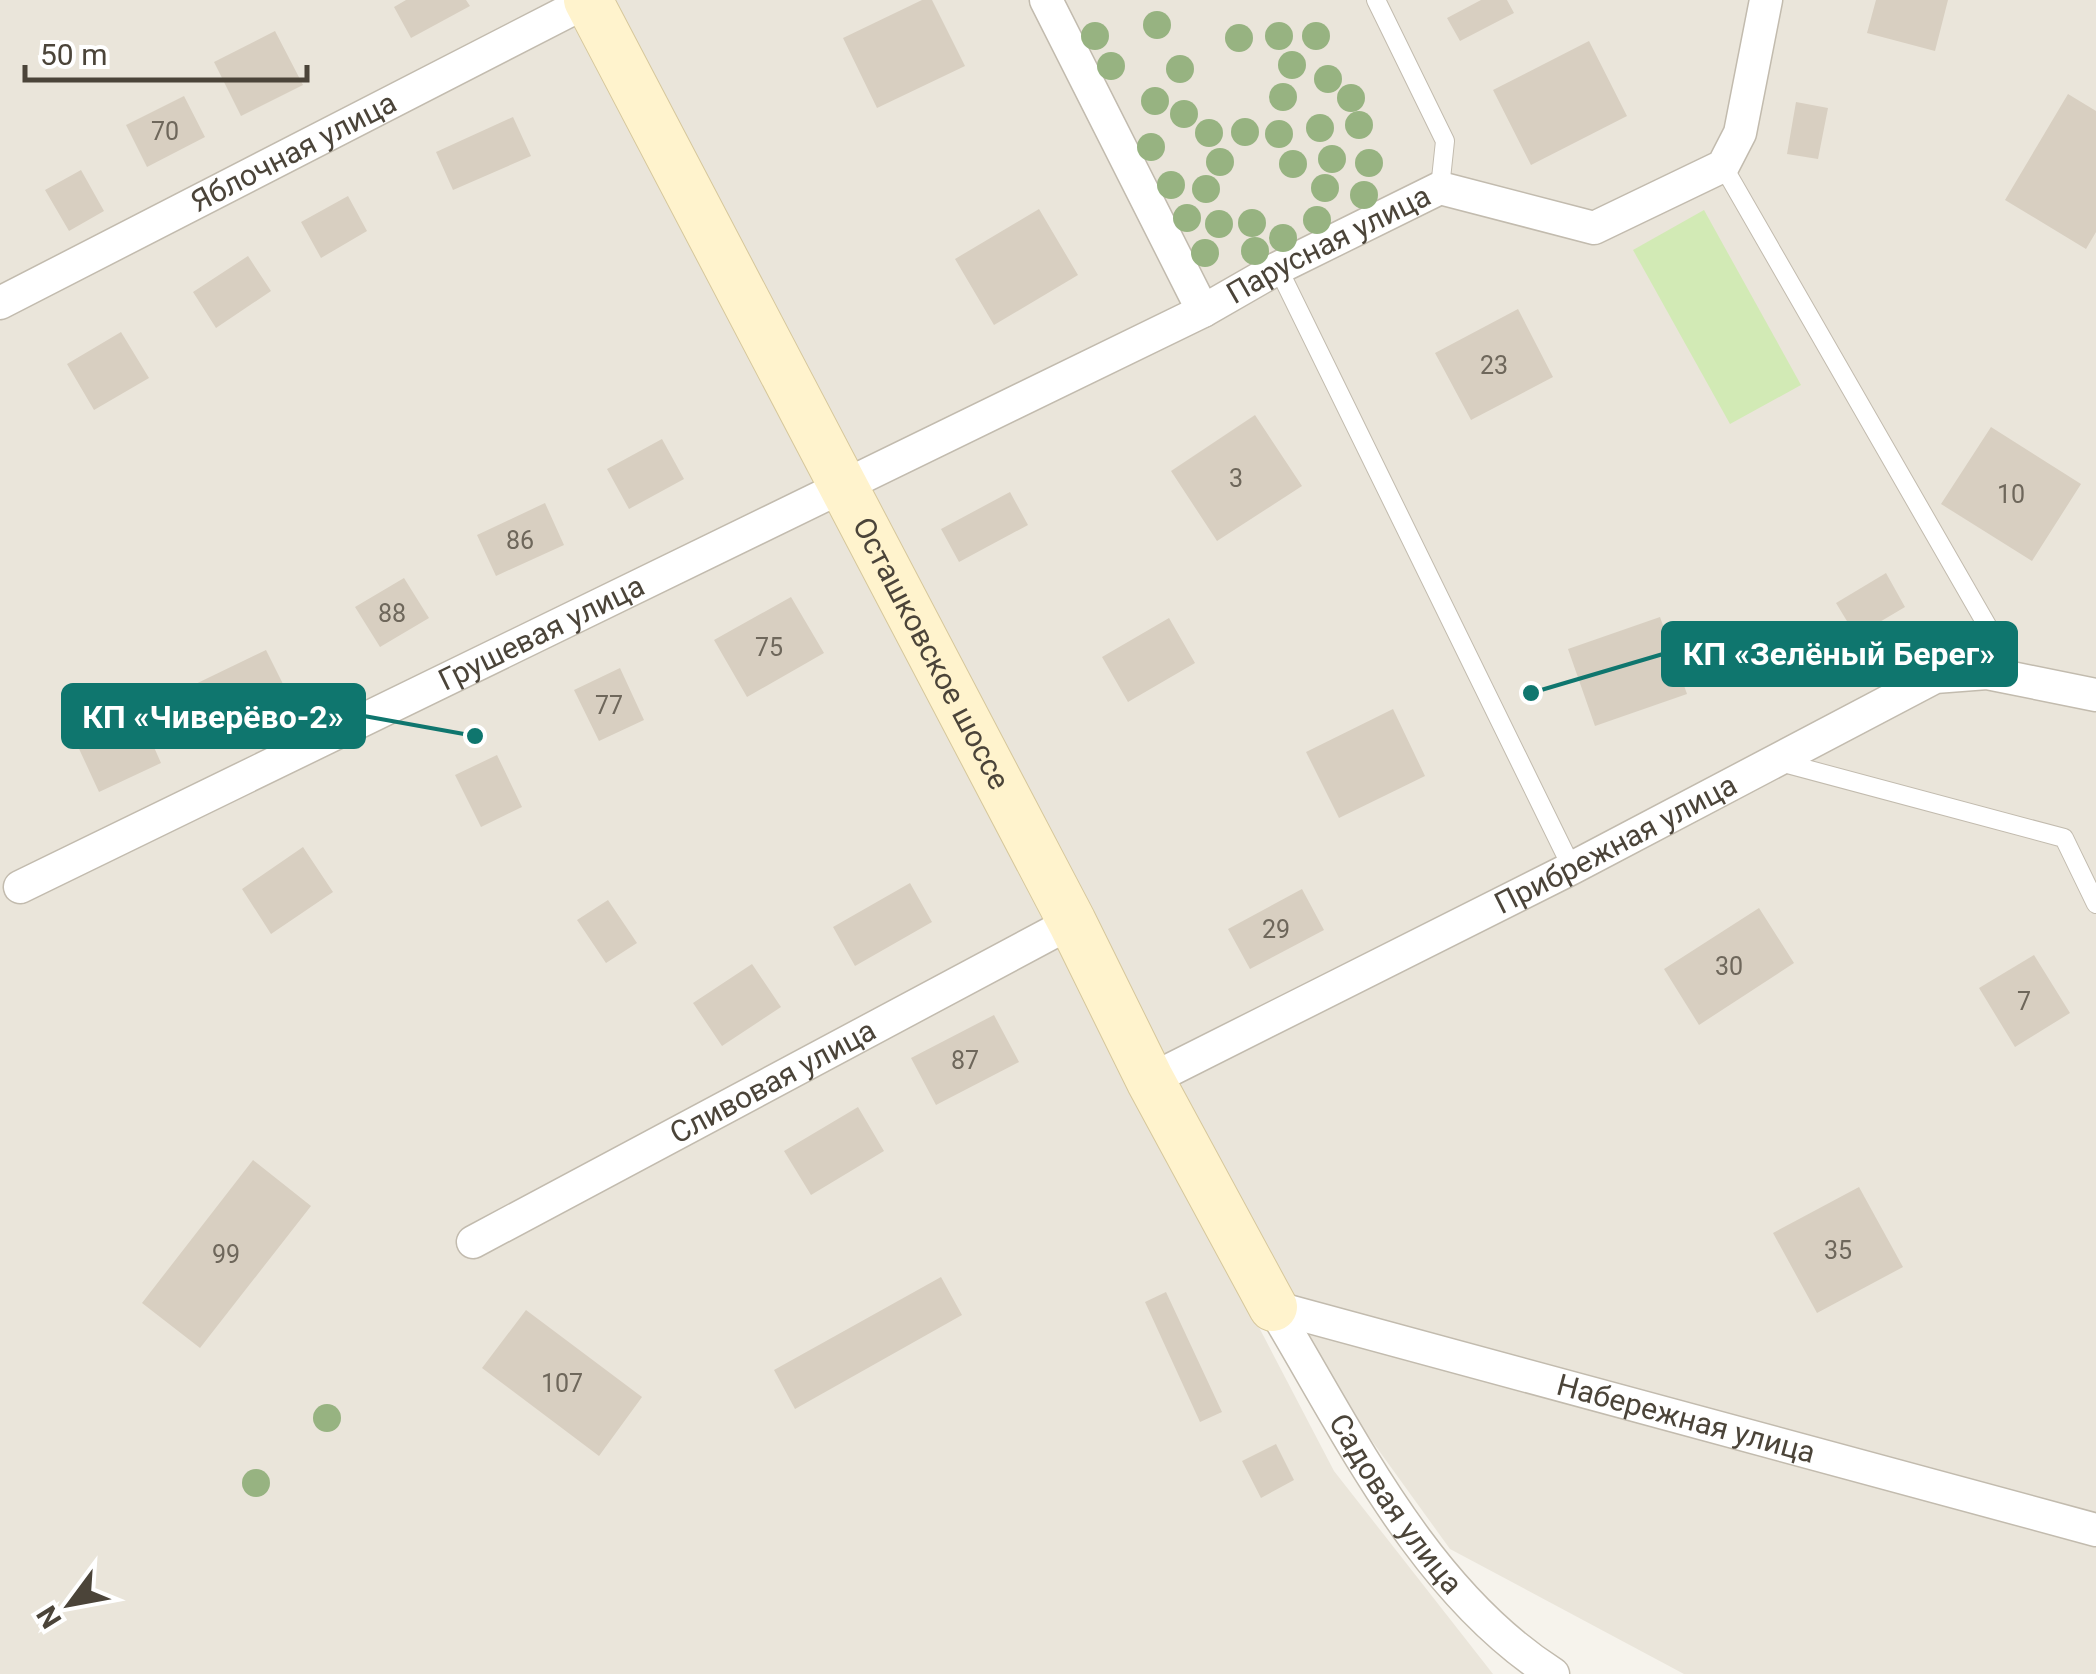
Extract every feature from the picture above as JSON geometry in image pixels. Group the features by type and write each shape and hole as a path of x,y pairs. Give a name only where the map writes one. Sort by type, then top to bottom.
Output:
{"street":[{"name":"Яблочная улица","path":"0,304 588,0"},
{"name":"Осташковское шоссе","path":"588,0 846,487 1150,1080 1273,1307"},
{"path":"1046,0 1203,311"},
{"path":"1723,166 1740,133 1766,0"},
{"name":"Парусная улица","path":"846,487 1203,311 1278,268 1440,188 1594,228 1723,166"},
{"name":"Грушевая улица","path":"20,886 846,487"},
{"name":"Прибрежная улица","path":"1150,1080 1572,868 1935,677 1988,673 2096,695"},
{"name":"Сливовая улица","path":"473,1242 1072,922"},
{"name":"Набережная улица","path":"1273,1307 2096,1530"},
{"name":"Садовая улица","path":"1273,1307 1410,1530 1466,1600 1528,1658 1553,1674"}],"lane":[{"path":"1376,0 1444,141 1440,188"},
{"path":"1723,166 1996,641 1988,673"},
{"path":"1278,268 1572,868"},
{"path":"1776,760 2064,838 2096,904"}],"shaded area":[{"path":"0,0 566,0 1334,1471 1493,1674 0,1674"},
{"path":"600,0 2096,0 2096,1674 1684,1674 1450,1549 1333,1387"}],"green space":[{"path":"1704,210 1801,385 1730,424 1633,250"}],"building":[{"path":"406,0 466,0 470,6 411,38 394,7"},
{"path":"922,0 932,0 965,66 877,108 843,38"},
{"path":"1481,0 1507,0 1514,13 1460,41 1447,18"},
{"path":"1876,0 1948,0 1935,51 1867,33"},
{"path":"275,31 303,85 241,116 214,62"},
{"path":"1589,41 1627,116 1531,165 1493,90"},
{"path":"2068,94 2096,111 2096,232 2086,249 2005,200"},
{"path":"184,96 205,137 147,167 126,125"},
{"path":"1796,102 1828,108 1818,159 1787,154"},
{"path":"513,117 531,156 453,190 436,152"},
{"path":"81,170 104,211 69,231 45,190"},
{"path":"348,196 367,231 321,258 301,222"},
{"path":"1039,209 1078,275 994,325 955,259"},
{"path":"248,256 271,291 216,328 193,292"},
{"path":"1518,309 1553,377 1471,420 1435,353"},
{"path":"121,332 149,378 94,410 67,364"},
{"path":"1255,415 1302,486 1217,541 1171,471"},
{"path":"1991,427 2081,484 2032,561 1941,504"},
{"path":"662,439 684,479 629,509 607,469"},
{"path":"1010,492 1028,525 959,562 941,529"},
{"path":"545,503 564,545 496,576 477,535"},
{"path":"1886,573 1905,607 1856,636 1836,603"},
{"path":"404,578 429,618 380,647 355,607"},
{"path":"791,597 824,653 747,697 714,640"},
{"path":"1660,617 1687,694 1595,726 1568,649"},
{"path":"1169,618 1195,663 1128,702 1102,657"},
{"path":"266,650 287,692 202,734 181,691"},
{"path":"620,668 644,720 599,741 574,690"},
{"path":"137,709 161,763 99,792 74,738"},
{"path":"1393,709 1425,776 1339,818 1306,752"},
{"path":"497,755 522,807 481,827 455,775"},
{"path":"303,847 333,892 271,934 242,889"},
{"path":"910,883 932,922 855,966 833,927"},
{"path":"1302,889 1324,930 1250,969 1228,929"},
{"path":"608,900 637,943 606,963 577,920"},
{"path":"1759,908 1794,963 1699,1025 1664,969"},
{"path":"2034,955 2070,1013 2015,1047 1979,988"},
{"path":"752,964 781,1007 722,1046 693,1003"},
{"path":"994,1015 1019,1062 936,1105 911,1058"},
{"path":"858,1107 884,1151 811,1195 784,1151"},
{"path":"253,1160 311,1206 200,1348 142,1303"},
{"path":"1859,1187 1903,1267 1817,1313 1773,1233"},
{"path":"941,1277 962,1315 795,1409 774,1370"},
{"path":"1166,1292 1222,1412 1200,1422 1145,1302"},
{"path":"526,1310 642,1397 599,1456 482,1368"},
{"path":"1276,1444 1294,1480 1261,1498 1242,1461"}],"place":[{"name":"КП «Зелёный Берег»","path":"1531,693"},
{"name":"КП «Чивeрёво-2»","path":"475,736"}]}
